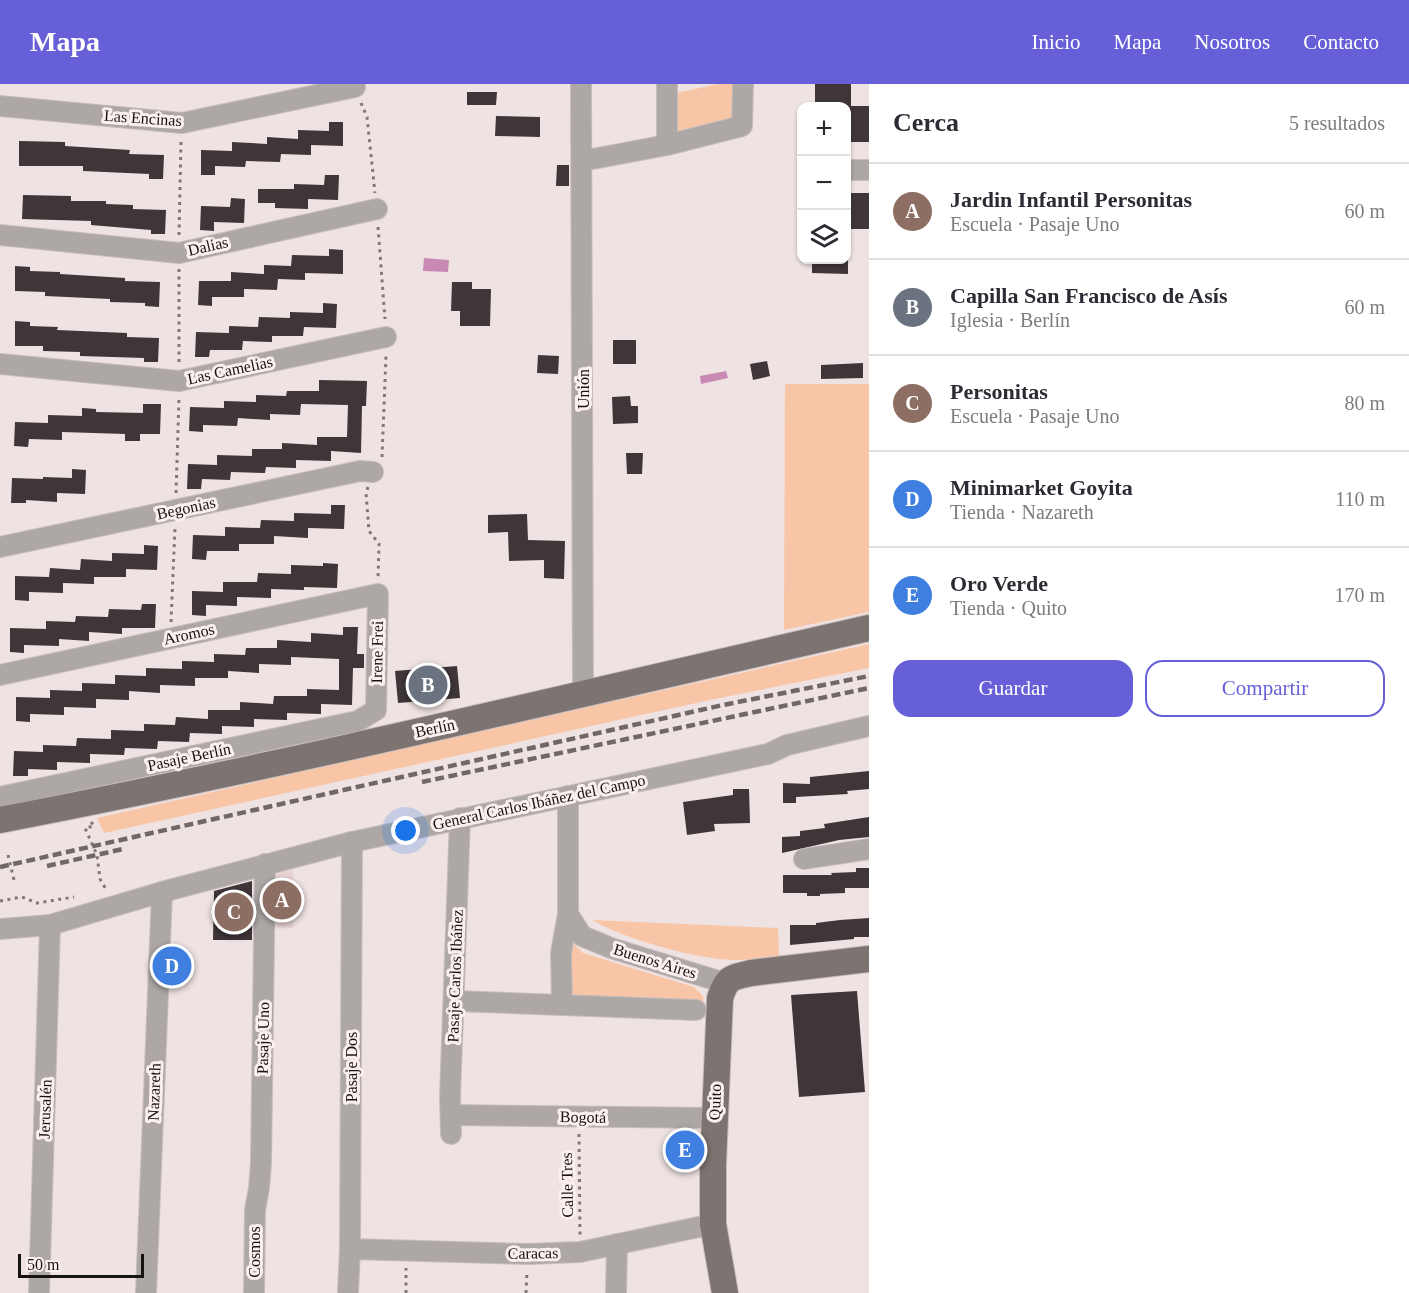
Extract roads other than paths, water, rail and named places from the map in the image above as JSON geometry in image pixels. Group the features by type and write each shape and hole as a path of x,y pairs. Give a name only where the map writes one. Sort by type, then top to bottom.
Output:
{"main road":[{"name":"Berlín","path":"0,820 123,797 869,628"},
{"path":"725,983 735,976 751,973 869,959"},
{"name":"Quito","path":"724,1293 713,1224 720,998 725,983"}],"street":[{"name":"Unión","path":"581,84 583,693"},
{"path":"667,84 667,145"},
{"path":"582,161 667,145 742,126 743,84"},
{"name":"Las Encinas","path":"0,106 182,123 355,87"},
{"path":"851,170 869,170"},
{"name":"Dalias","path":"0,235 179,253 377,208"},
{"name":"Las Camelias","path":"0,364 179,381 386,337"},
{"name":"Begonias","path":"0,547 360,471 373,472"},
{"name":"Aromos","path":"0,675 378,594"},
{"name":"Irene Frei","path":"376,710 378,594"},
{"name":"Pasaje Berlín","path":"0,797 358,721 376,710"},
{"name":"General Carlos Ibáñez del Campo","path":"0,929 50,925 162,892 352,842 768,754 787,745 869,726"},
{"path":"562,1004 561,953 568,914 568,796"},
{"name":"Pasaje Carlos Ibáñez","path":"451,1124 460,818"},
{"name":"Pasaje Dos","path":"348,1293 352,842"},
{"path":"804,859 869,849"},
{"name":"Pasaje Uno","path":"255,1210 260,1188 261,1163 265,864"},
{"name":"Nazareth","path":"146,1293 162,892"},
{"name":"Buenos Aires","path":"568,914 582,936 611,948 725,983"},
{"name":"Jerusalén","path":"39,1293 50,925"},
{"path":"455,1001 696,1010"},
{"name":"Bogotá","path":"451,1124 579,1117 715,1118"},
{"name":"Cosmos","path":"254,1293 255,1210"},
{"name":"Caracas","path":"350,1249 528,1254 580,1252 713,1224"},
{"path":"616,1293 617,1244"}],"railway":[{"path":"0,867 723,705 869,676"},
{"path":"422,782 869,688"},
{"path":"47,866 123,849"}],"place":[{"name":"Capilla San Francisco de Asís","path":"428,685"},
{"name":"Jardin Infantil Personitas","path":"282,900"},
{"name":"Personitas","path":"234,912"},
{"name":"Minimarket Goyita","path":"172,966"},
{"name":"Oro Verde","path":"685,1150"}]}
